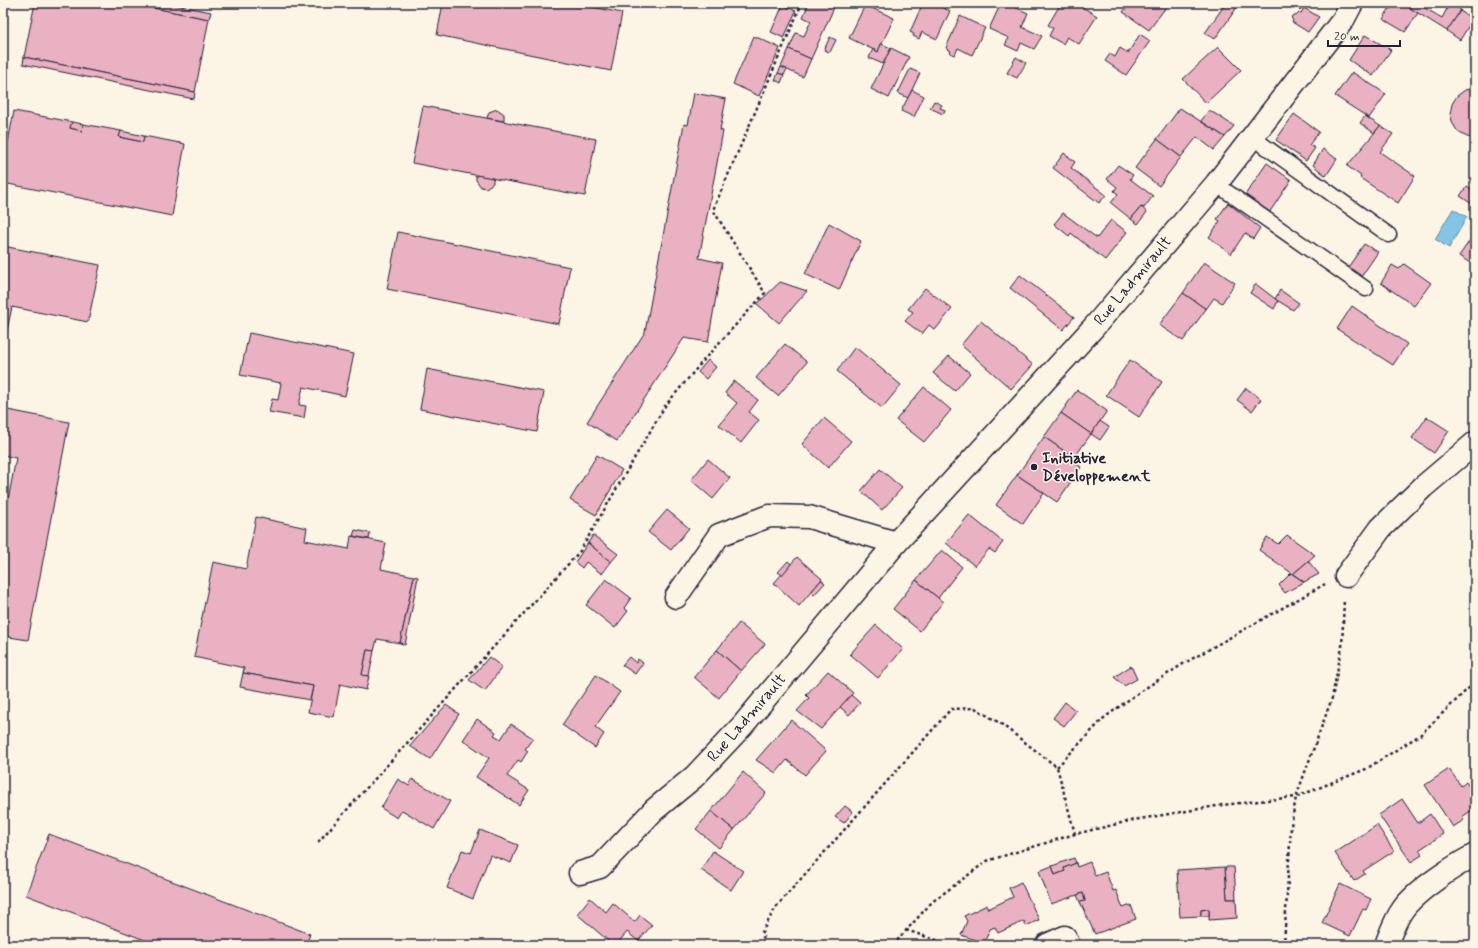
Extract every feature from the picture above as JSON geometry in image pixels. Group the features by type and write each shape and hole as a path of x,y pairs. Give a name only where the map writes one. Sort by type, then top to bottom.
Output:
{"street":[{"name":"Rue Ladmirault","path":"580,873 600,867 654,810 694,777 742,726 896,543 1094,327 1216,184 1343,20 1352,3"},
{"path":"1346,576 1381,528 1423,487 1475,443"},
{"path":"676,597 719,535 769,516 809,517 896,543"},
{"path":"1386,945 1394,924 1404,908 1418,893 1475,855"},
{"path":"1047,945 1066,937 1069,945"}],"lane":[{"path":"1252,137 1389,235"},
{"path":"1216,184 1366,289"}],"path":[{"path":"318,842 580,551 665,406 708,355 765,293 713,210 802,3"},
{"path":"1057,767 1104,718 1135,695 1183,664 1321,585 1346,576 1342,647 1332,698 1296,797 1290,826 1284,945"},
{"path":"893,945 932,902 987,861 1075,834 1141,819 1222,805 1296,797 1366,769 1420,735 1475,682"},
{"path":"765,945 762,932 776,907 951,708 975,708 1001,724 1057,767 1075,834"},
{"path":"906,930 951,945"}],"water":[{"path":"1453,209 1467,217 1449,248 1435,239"}],"building":[{"path":"35,3 129,3 209,19 195,92 24,57"},
{"path":"129,3 165,3 211,12 209,19"},
{"path":"443,3 572,3 622,13 611,71 437,35"},
{"path":"809,3 836,3 811,59 789,49 796,33 804,36 811,21 803,17"},
{"path":"923,3 932,3 950,11 937,39 922,32 919,39 913,36 914,34 910,32"},
{"path":"1001,3 1005,3 1028,13 1022,27 1042,36 1034,49 1021,43 1018,51 1005,45 1009,38 989,29"},
{"path":"1069,3 1076,3 1097,16 1079,44 1067,37 1063,44 1049,36 1053,28 1048,25 1060,5 1065,8"},
{"path":"1130,3 1169,3 1149,30 1123,12"},
{"path":"1226,3 1240,3 1215,39 1205,33"},
{"path":"1291,3 1305,3 1300,10"},
{"path":"1393,3 1402,3 1418,13 1405,32 1383,19"},
{"path":"1402,3 1416,3 1442,18 1450,3 1461,10 1447,31"},
{"path":"783,5 796,11 784,38 771,32"},
{"path":"865,5 894,18 878,52 849,38"},
{"path":"1304,8 1319,17 1308,32 1292,22 1293,20 1291,18 1294,15 1296,16 1301,13"},
{"path":"1460,11 1473,19 1460,40 1447,31"},
{"path":"960,16 985,28 972,55 958,48 955,55 950,53 951,51 946,48"},
{"path":"1140,34 1150,41 1126,75 1105,61 1110,54 1115,57 1120,48 1128,53"},
{"path":"1365,35 1391,50 1373,76 1349,60"},
{"path":"754,36 780,48 759,96 733,84"},
{"path":"830,37 836,40 830,52 824,50"},
{"path":"881,44 891,48 883,64 869,58 873,49 878,52"},
{"path":"1218,47 1241,70 1206,103 1183,79"},
{"path":"891,48 909,57 889,98 871,89"},
{"path":"789,49 811,59 803,77 781,67"},
{"path":"24,57 195,92 194,99 23,64"},
{"path":"1016,57 1026,63 1017,78 1007,73"},
{"path":"781,67 787,69 784,75 778,73"},
{"path":"910,69 920,73 908,98 898,93"},
{"path":"1352,72 1386,94 1369,118 1335,96"},
{"path":"778,73 784,75 781,83 775,80"},
{"path":"1475,88 1475,138 1467,137 1458,132 1453,124 1450,114 1452,104 1457,96 1465,90"},
{"path":"912,90 924,96 914,117 901,111"},
{"path":"694,93 726,99 720,130 723,131 699,258 722,263 708,342 684,338 617,441 587,422 645,332 684,124 688,125"},
{"path":"934,101 942,105 940,108 945,110 943,114 930,108"},
{"path":"423,106 596,139 585,196 412,163"},
{"path":"1180,108 1225,137 1214,150 1197,137 1181,157 1157,139"},
{"path":"497,109 504,114 504,121 487,118 489,112"},
{"path":"1209,110 1234,126 1225,137 1201,121"},
{"path":"14,111 72,122 70,128 82,131 83,124 121,131 119,137 143,142 144,136 185,144 172,216 3,183 3,168"},
{"path":"1294,114 1319,132 1309,145 1315,148 1306,161 1276,140"},
{"path":"1365,116 1380,126 1374,133 1360,123"},
{"path":"72,122 83,124 82,131 70,128"},
{"path":"1380,126 1393,134 1380,152 1415,176 1398,203 1360,178 1361,176 1347,166"},
{"path":"121,131 144,136 143,142 119,137"},
{"path":"1157,139 1181,157 1159,186 1135,168"},
{"path":"1323,149 1337,159 1326,176 1313,165"},
{"path":"1064,153 1075,162 1071,168 1106,195 1099,203 1053,168"},
{"path":"1267,163 1291,180 1269,213 1245,195"},
{"path":"1118,165 1133,175 1130,179 1153,196 1144,208 1141,207 1131,219 1111,203 1118,194 1114,191 1117,187 1107,179"},
{"path":"476,175 493,178 493,183 486,188 481,187 476,180"},
{"path":"1467,186 1475,191 1475,206 1460,196"},
{"path":"1228,203 1260,228 1253,239 1245,233 1231,254 1209,237 1220,221 1217,219"},
{"path":"1141,207 1147,212 1138,224 1131,219"},
{"path":"1063,213 1097,238 1111,220 1127,232 1105,260 1071,233 1069,236 1054,224"},
{"path":"829,223 861,241 839,290 805,274"},
{"path":"398,232 570,267 559,324 387,289"},
{"path":"1475,233 1475,266 1459,256"},
{"path":"1364,244 1378,252 1361,277 1347,269"},
{"path":"3,246 100,265 88,322 12,307 6,335 3,334"},
{"path":"1204,262 1235,283 1222,303 1214,298 1206,309 1183,293"},
{"path":"1404,264 1431,283 1414,306 1381,283 1392,265 1399,269"},
{"path":"1020,275 1074,317 1063,330 1010,288"},
{"path":"780,282 807,291 779,323 757,304"},
{"path":"1255,285 1278,301 1274,309 1250,293"},
{"path":"925,288 952,309 935,330 929,325 922,334 905,321 913,312 908,309"},
{"path":"1280,290 1299,303 1293,310 1275,299"},
{"path":"1183,293 1206,309 1183,341 1159,325"},
{"path":"1352,306 1407,344 1393,365 1337,329"},
{"path":"981,321 1033,365 1011,389 961,345"},
{"path":"249,333 354,354 345,396 303,387 299,405 306,406 304,418 269,412 272,399 278,400 281,383 240,375"},
{"path":"785,344 807,362 778,396 756,378"},
{"path":"855,347 901,385 882,408 837,371"},
{"path":"949,356 970,373 955,391 933,373"},
{"path":"708,360 716,367 706,379 698,372"},
{"path":"1130,360 1162,382 1139,417 1106,395"},
{"path":"427,369 544,392 537,432 420,409"},
{"path":"734,381 758,400 749,412 759,420 741,443 719,425 737,403 725,393"},
{"path":"924,387 951,410 924,442 896,420"},
{"path":"1246,388 1261,399 1252,411 1237,400"},
{"path":"1077,390 1107,411 1091,434 1061,413"},
{"path":"3,409 69,422 28,640 3,636 3,527 16,458 3,455"},
{"path":"1061,413 1091,434 1074,458 1044,437"},
{"path":"1427,417 1449,431 1434,453 1412,438"},
{"path":"824,418 851,441 828,468 802,444"},
{"path":"1100,421 1109,427 1100,440 1091,434"},
{"path":"1044,437 1070,455 1068,458 1081,467 1057,502 1017,475"},
{"path":"597,455 622,470 596,515 570,500"},
{"path":"708,459 730,478 713,499 691,480"},
{"path":"880,469 902,488 882,510 861,491"},
{"path":"1017,475 1044,493 1023,524 996,505"},
{"path":"667,510 689,528 671,550 648,532"},
{"path":"969,515 1003,542 995,553 989,549 975,566 946,543"},
{"path":"256,517 307,528 305,540 349,549 351,536 386,543 381,569 414,576 400,643 377,639 374,651 367,650 362,675 369,676 366,690 340,684 334,717 308,712 313,686 243,673 244,668 194,657 213,562 246,569"},
{"path":"355,530 370,533 369,539 353,536"},
{"path":"593,535 618,554 611,562 588,543"},
{"path":"1287,535 1315,555 1293,574 1259,550 1267,537 1278,544"},
{"path":"588,543 611,562 602,574 586,562 582,568 575,562"},
{"path":"942,550 962,567 938,598 916,580"},
{"path":"797,557 822,579 799,606 774,583"},
{"path":"788,561 791,564 782,575 778,572"},
{"path":"1308,561 1319,574 1304,582 1293,574"},
{"path":"1291,573 1304,582 1285,593 1279,585"},
{"path":"414,576 418,577 405,645 400,643"},
{"path":"606,579 631,598 624,608 628,611 615,628 586,605"},
{"path":"821,580 825,583 814,595 811,592"},
{"path":"916,580 943,602 920,631 893,609"},
{"path":"739,623 765,644 741,671 717,650"},
{"path":"876,625 903,649 878,678 850,654"},
{"path":"367,650 374,651 369,676 362,675"},
{"path":"717,650 741,671 719,698 694,677"},
{"path":"489,657 502,667 485,691 469,680"},
{"path":"629,657 636,663 638,659 643,663 635,674 622,665"},
{"path":"1131,666 1137,679 1124,686 1114,677"},
{"path":"828,671 853,693 821,729 797,711 809,698 806,695"},
{"path":"243,673 313,686 310,700 240,687"},
{"path":"596,675 620,692 595,727 604,734 595,748 562,725"},
{"path":"851,695 860,703 849,715 840,707"},
{"path":"1065,702 1076,711 1064,726 1053,718"},
{"path":"446,705 459,714 430,759 410,746"},
{"path":"477,719 496,732 494,735 501,739 511,724 533,738 525,749 528,751 521,762 518,760 507,776 529,790 519,805 476,777 489,758 463,740"},
{"path":"791,720 826,751 805,775 787,760 776,773 756,760"},
{"path":"1449,769 1461,786 1466,782 1475,795 1475,808 1462,817 1464,820 1453,827 1425,785"},
{"path":"743,772 766,793 734,830 711,811"},
{"path":"398,779 409,786 412,779 450,801 434,829 402,810 397,818 381,808"},
{"path":"1402,799 1418,823 1430,814 1443,834 1419,850 1422,855 1411,862 1379,815"},
{"path":"845,806 853,812 844,823 835,817"},
{"path":"711,811 734,830 719,848 696,829"},
{"path":"1377,825 1394,851 1363,871 1365,874 1354,881 1335,853"},
{"path":"480,830 518,845 511,863 490,855 473,899 447,888 462,850 471,853"},
{"path":"49,834 310,934 306,945 158,945 26,895"},
{"path":"713,851 743,871 731,890 701,870"},
{"path":"1074,858 1076,863 1064,868 1065,871 1055,875 1052,866"},
{"path":"1090,862 1095,876 1106,872 1113,891 1116,890 1123,908 1131,905 1136,919 1095,934 1080,902 1085,901 1083,893 1051,904 1039,871 1052,866 1055,875 1065,871 1064,868 1076,863 1077,867"},
{"path":"1225,867 1234,867 1236,899 1227,899"},
{"path":"1225,867 1227,899 1236,899 1237,918 1209,920 1209,909 1201,910 1201,916 1180,917 1177,870"},
{"path":"1021,882 1039,920 1026,926 1024,921 998,933 995,927 990,929 984,943 961,935 967,921 964,916 987,905 988,909 1013,897 1009,888"},
{"path":"1340,884 1371,899 1366,910 1363,909 1350,936 1322,923"},
{"path":"1083,893 1085,901 1080,902 1077,895"},
{"path":"590,898 606,912 613,903 635,922 640,915 652,925 638,941 627,932 616,945 613,945 577,914"},
{"path":"1209,909 1209,916 1201,916 1201,910"}],"place":[{"name":"Initiative Développement","path":"1034,467"}]}
